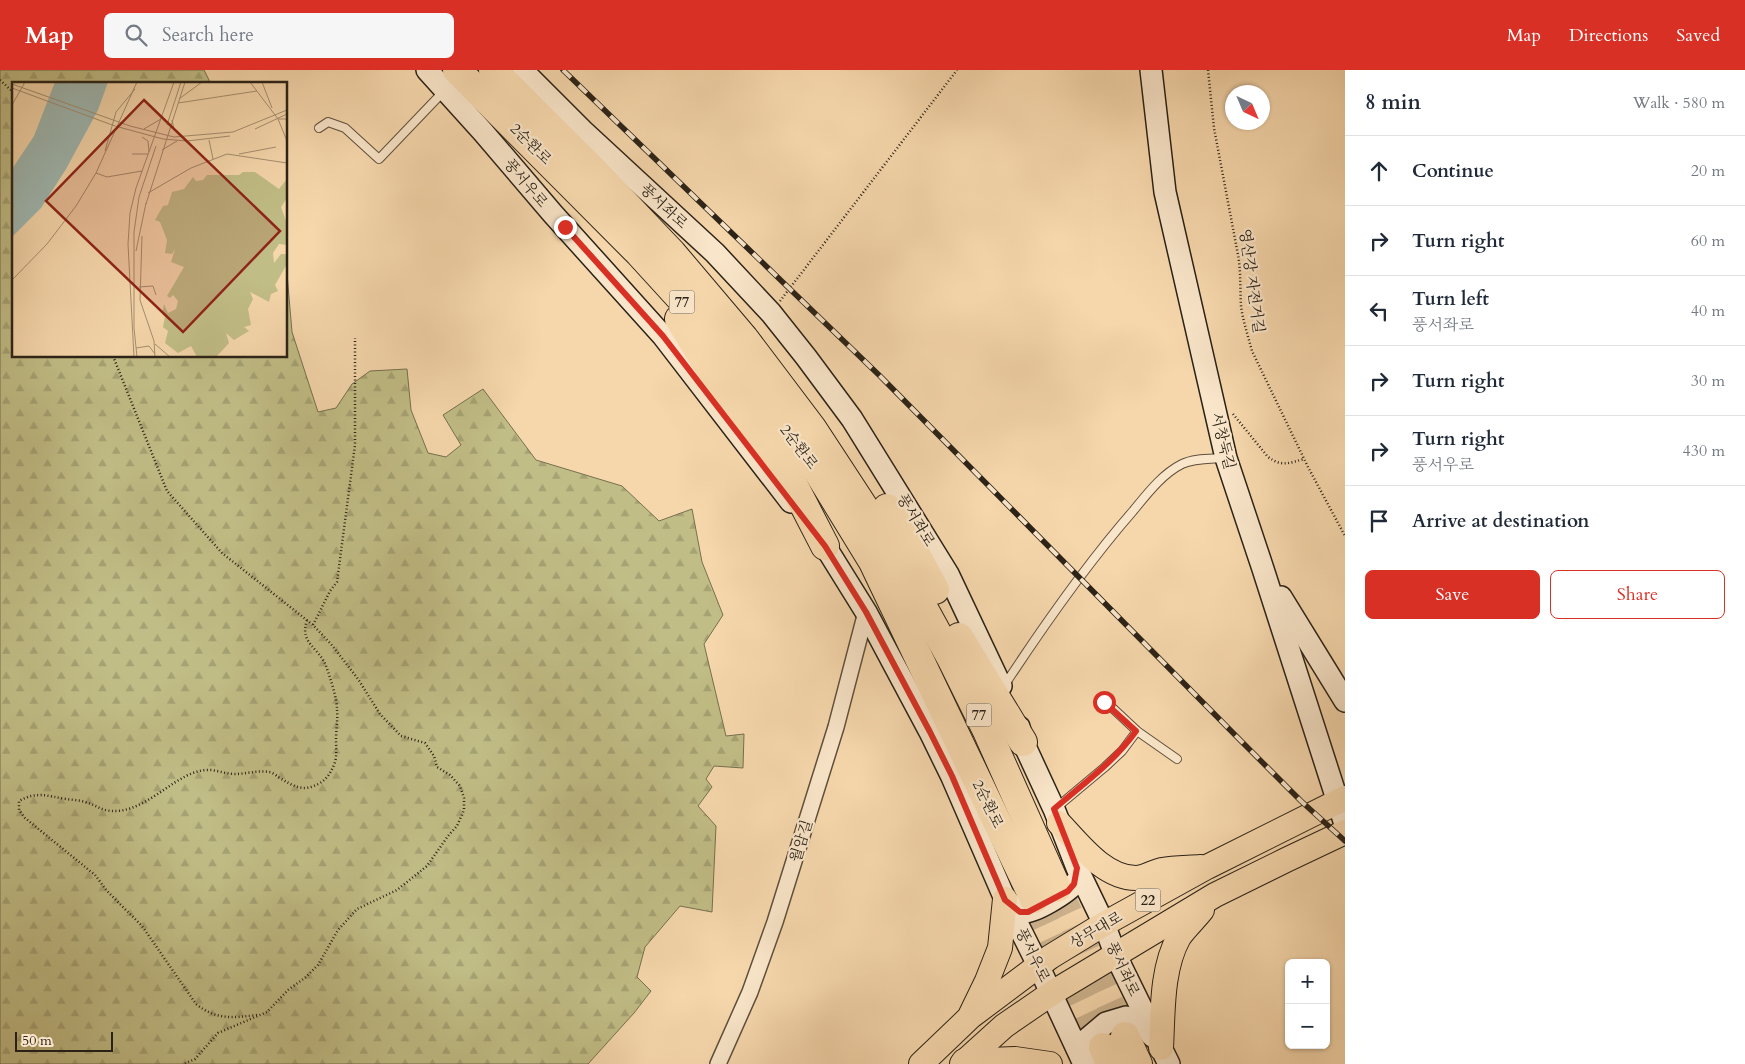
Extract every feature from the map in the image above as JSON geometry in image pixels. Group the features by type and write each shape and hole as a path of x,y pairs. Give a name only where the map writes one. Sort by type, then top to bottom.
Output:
{"highway":[{"name":"2순환로","path":"451,80 639,253 681,299 813,464 868,554 1045,893 987,731 952,660 890,547 812,428 744,338 672,253 595,172 492,70"},
{"path":"639,253 709,368 791,480 825,546"},
{"path":"812,428 859,466 909,541 969,654 1023,742"},
{"path":"1102,1055 1138,1064"}],"main road":[{"name":"상무대로","path":"921,1064 970,1017 1038,965 1104,924 1207,867 1342,800"},
{"path":"1056,816 1092,856 1102,865 1120,876 1138,878 1162,870 1207,867"},
{"name":"상무대로","path":"963,1063 1004,1026 1052,993 1215,895 1345,832"},
{"path":"1165,1056 1163,1008 1168,969 1180,937 1215,895"},
{"path":"970,1017 1000,948 1005,900"},
{"path":"963,1063 1015,1059 1050,1064"}],"street":[{"name":"풍서우로","path":"427,70 451,80 553,214 663,336 825,546 866,612 930,732 952,776 1005,900 1052,993 1102,1055"},
{"name":"풍서좌로","path":"522,70 583,131 715,253 771,313 852,419 899,492 948,574 1002,688 1018,725 1023,742 1077,868 1104,924 1116,956 1165,1056"},
{"name":"서창둑길","path":"1151,70 1165,192 1226,458 1342,800 1345,824"},
{"path":"1263,569 1345,701"},
{"name":"월암길","path":"718,1064 750,992 775,922 836,728 866,612"},
{"path":"1005,900 1020,912 1028,912 1068,891 1074,884 1077,868"},
{"path":"1102,1055 1088,1039 1106,1023 1126,1017 1142,1022 1165,1056"}],"lane":[{"path":"319,128 328,122 345,128 379,159 451,80"},
{"path":"1002,688 1049,618 1105,543 1152,488 1181,464 1190,461 1226,458"},
{"path":"1104,702 1136,731 1176,759"},
{"path":"1056,816 1122,751 1136,731"}],"path":[{"path":"771,313 957,70"},
{"name":"영산강 자전거길","path":"1208,70 1216,137 1238,255 1241,276 1241,305 1247,335 1252,351 1304,459 1345,536"},
{"path":"0,80 12,91"},
{"path":"313,625 330,591 337,582 355,445 355,338"},
{"path":"114,358 167,490 222,553 313,625 331,644 358,679 385,719 401,736 425,743 434,756 437,766 450,775 460,786 464,798 464,810 457,826 427,866 397,890 357,909 338,930 318,965 306,977 288,990 267,1012 218,1033 195,1059 184,1064"},
{"path":"1232,413 1268,456 1275,461 1285,464 1304,459"},
{"path":"261,1014 238,1018 206,1013 196,1004 142,926 107,891 95,875 25,818 19,810 19,801 26,797 38,795 52,796 85,802 103,811 118,811 148,801 186,776 209,770 235,774 270,772 293,786 302,789 312,788 323,781 331,772 336,760 338,708 325,664 310,645 304,630 307,620"}],"green space":[{"path":"0,70 204,70 210,82 12,82 12,358 288,358 288,285 292,332 318,412 336,408 352,384 370,371 407,369 411,410 428,453 446,457 461,445 443,415 483,389 536,460 622,486 659,521 692,509 702,562 723,615 704,644 726,736 744,734 743,768 714,766 706,779 712,787 698,806 716,826 712,912 680,906 645,947 637,977 651,991 634,1013 588,1064 0,1064"}],"tunnel":[{"path":"1057,888 1125,1036"},
{"path":"1034,899 1103,1047"}],"railway":[{"path":"563,70 880,376 1244,744 1301,801 1345,841"}],"route":[{"path":"565,227 663,336 825,546 866,612 930,732 952,776 1005,900 1020,912 1028,912 1068,891 1074,884 1077,868 1054,809 1122,751 1136,731 1104,702"}]}
